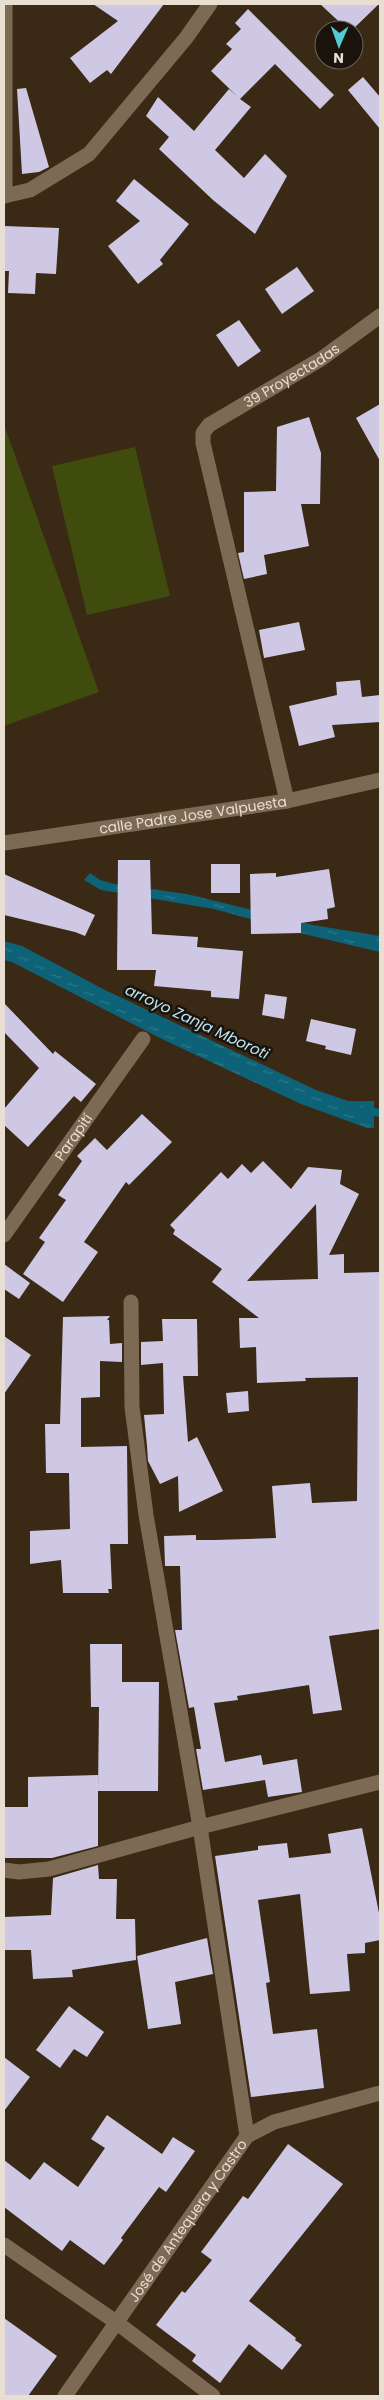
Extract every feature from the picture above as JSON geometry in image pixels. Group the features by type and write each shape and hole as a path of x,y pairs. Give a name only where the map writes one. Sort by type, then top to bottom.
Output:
{"street":[{"path":"5,4 4,196 30,190 89,154 186,38 210,4"},
{"name":"39 Proyectadas","path":"287,801 203,443 203,433 208,425 322,359 380,316"},
{"name":"calle Padre Jose Valpuesta","path":"4,843 287,801 380,780"},
{"name":"Parapití","path":"4,1235 143,1039"},
{"path":"131,1302 132,1407 146,1515 200,1827 247,2136"},
{"path":"4,1870 19,1872 49,1869 200,1827 380,1782"},
{"name":"José de Antequera y Castro","path":"65,2396 247,2136 274,2122 380,2093"},
{"path":"4,2245 116,2322 213,2396"}],"green space":[{"path":"4,424 99,692 4,726"},
{"path":"135,447 170,596 87,615 52,466"}],"water":[{"path":"90,873 100,880 114,884 187,894 313,925 380,936 380,952 308,935 214,909 101,890 84,880"},
{"path":"4,941 22,946 105,990 316,1090 348,1101 374,1101 374,1128 367,1128 301,1104 166,1041 12,962 4,960"}],"building":[{"path":"93,4 164,4 111,74 107,70 90,83 70,58 118,21"},
{"path":"320,4 379,4 362,20 337,20"},
{"path":"248,9 334,95 320,109 275,64 240,99 251,107 215,150 244,178 265,154 287,176 255,234 213,200 159,149 169,137 146,116 158,97 194,131 229,89 238,97 211,71 232,49 226,44 241,29 235,23"},
{"path":"363,77 380,97 380,129 348,90"},
{"path":"26,88 49,167 39,172 22,174 17,89"},
{"path":"134,179 189,224 160,260 163,264 138,284 108,246 140,221 116,201"},
{"path":"4,226 59,228 56,274 36,273 35,294 8,293 9,271 4,271"},
{"path":"297,267 314,291 282,314 265,289"},
{"path":"239,320 261,351 238,367 216,335"},
{"path":"380,404 380,461 356,418"},
{"path":"309,417 321,453 320,504 301,504 309,546 264,555 267,574 244,579 238,553 244,552 244,492 276,491 277,427"},
{"path":"299,622 305,650 264,658 259,630"},
{"path":"360,680 362,697 380,695 380,722 332,725 335,737 299,746 289,706 337,695 336,682"},
{"path":"118,860 150,860 152,934 198,937 197,947 243,951 239,999 211,997 211,991 154,986 156,970 117,970"},
{"path":"211,864 240,864 240,893 211,893"},
{"path":"329,869 335,907 327,909 328,919 301,923 301,933 251,934 250,874 276,873 276,877"},
{"path":"4,874 95,915 85,936 4,915"},
{"path":"265,994 287,997 284,1019 262,1015"},
{"path":"4,1003 53,1054 55,1051 96,1084 81,1102 74,1096 28,1147 4,1125 4,1109 39,1068 4,1032"},
{"path":"311,1019 356,1029 351,1055 325,1049 326,1046 306,1041"},
{"path":"142,1114 172,1142 129,1185 126,1182 84,1242 98,1252 63,1302 23,1274 45,1242 39,1238 66,1200 58,1195 82,1161 77,1156 95,1138 107,1150"},
{"path":"263,1161 291,1189 308,1167 342,1170 340,1184 359,1194 329,1255 344,1254 344,1273 380,1272 380,1629 329,1636 342,1710 313,1714 309,1685 237,1696 238,1700 214,1703 225,1762 261,1755 263,1765 297,1759 302,1792 268,1797 265,1780 203,1790 196,1749 201,1749 194,1707 189,1708 175,1630 182,1630 180,1566 165,1566 164,1536 196,1535 196,1540 276,1538 272,1486 310,1483 312,1503 357,1501 358,1377 305,1378 306,1381 257,1383 256,1347 240,1348 239,1318 259,1318 212,1282 222,1269 173,1234 175,1230 170,1225 221,1172 228,1179 242,1164 251,1173","holes":["316,1204 318,1279 247,1281"]},
{"path":"4,1264 30,1283 19,1299 4,1289"},
{"path":"110,1316 107,1320 109,1320 110,1344 122,1343 122,1362 100,1361 100,1397 81,1398 81,1447 127,1446 128,1544 110,1544 112,1589 108,1589 109,1593 63,1593 61,1560 30,1564 30,1531 70,1529 69,1473 46,1473 45,1424 60,1424 63,1317"},
{"path":"162,1319 197,1319 198,1376 183,1376 188,1442 197,1437 223,1491 179,1512 178,1476 160,1484 148,1461 144,1415 164,1414 163,1363 141,1365 141,1342 163,1341"},
{"path":"4,1336 31,1355 4,1394"},
{"path":"248,1391 249,1411 228,1413 226,1393"},
{"path":"90,1644 122,1644 122,1682 159,1682 158,1791 98,1791 98,1846 52,1858 4,1858 4,1807 28,1807 28,1777 98,1775 98,1788 99,1707 91,1707"},
{"path":"362,1828 380,1918 380,1940 365,1943 365,1953 347,1954 350,1991 310,1994 300,1894 258,1900 270,1982 266,1983 273,2034 317,2029 324,2088 251,2097 215,1856 258,1850 258,1846 287,1843 289,1858 331,1853 328,1834"},
{"path":"98,1865 99,1879 117,1879 116,1919 135,1919 136,1960 72,1970 73,1977 33,1979 31,1950 4,1950 4,1917 51,1915 53,1878"},
{"path":"207,1938 213,1974 175,1982 181,2024 148,2029 137,1956"},
{"path":"69,2006 104,2032 87,2057 74,2049 60,2068 36,2050"},
{"path":"4,2057 30,2077 4,2111"},
{"path":"107,2115 162,2154 173,2137 195,2151 166,2192 159,2187 121,2238 123,2240 104,2265 70,2240 62,2251 4,2207 4,2160 30,2180 44,2162 78,2187 105,2148 91,2139"},
{"path":"288,2144 343,2184 249,2301 296,2338 295,2340 302,2345 282,2370 249,2344 220,2383 192,2361 196,2355 156,2325 182,2291 185,2293 212,2260 201,2252 243,2196 248,2199"},
{"path":"4,2318 57,2356 28,2396 4,2396"}],"waterway":[{"name":"arroyo Zanja Mboroti","path":"365,1110 380,1113"}]}
